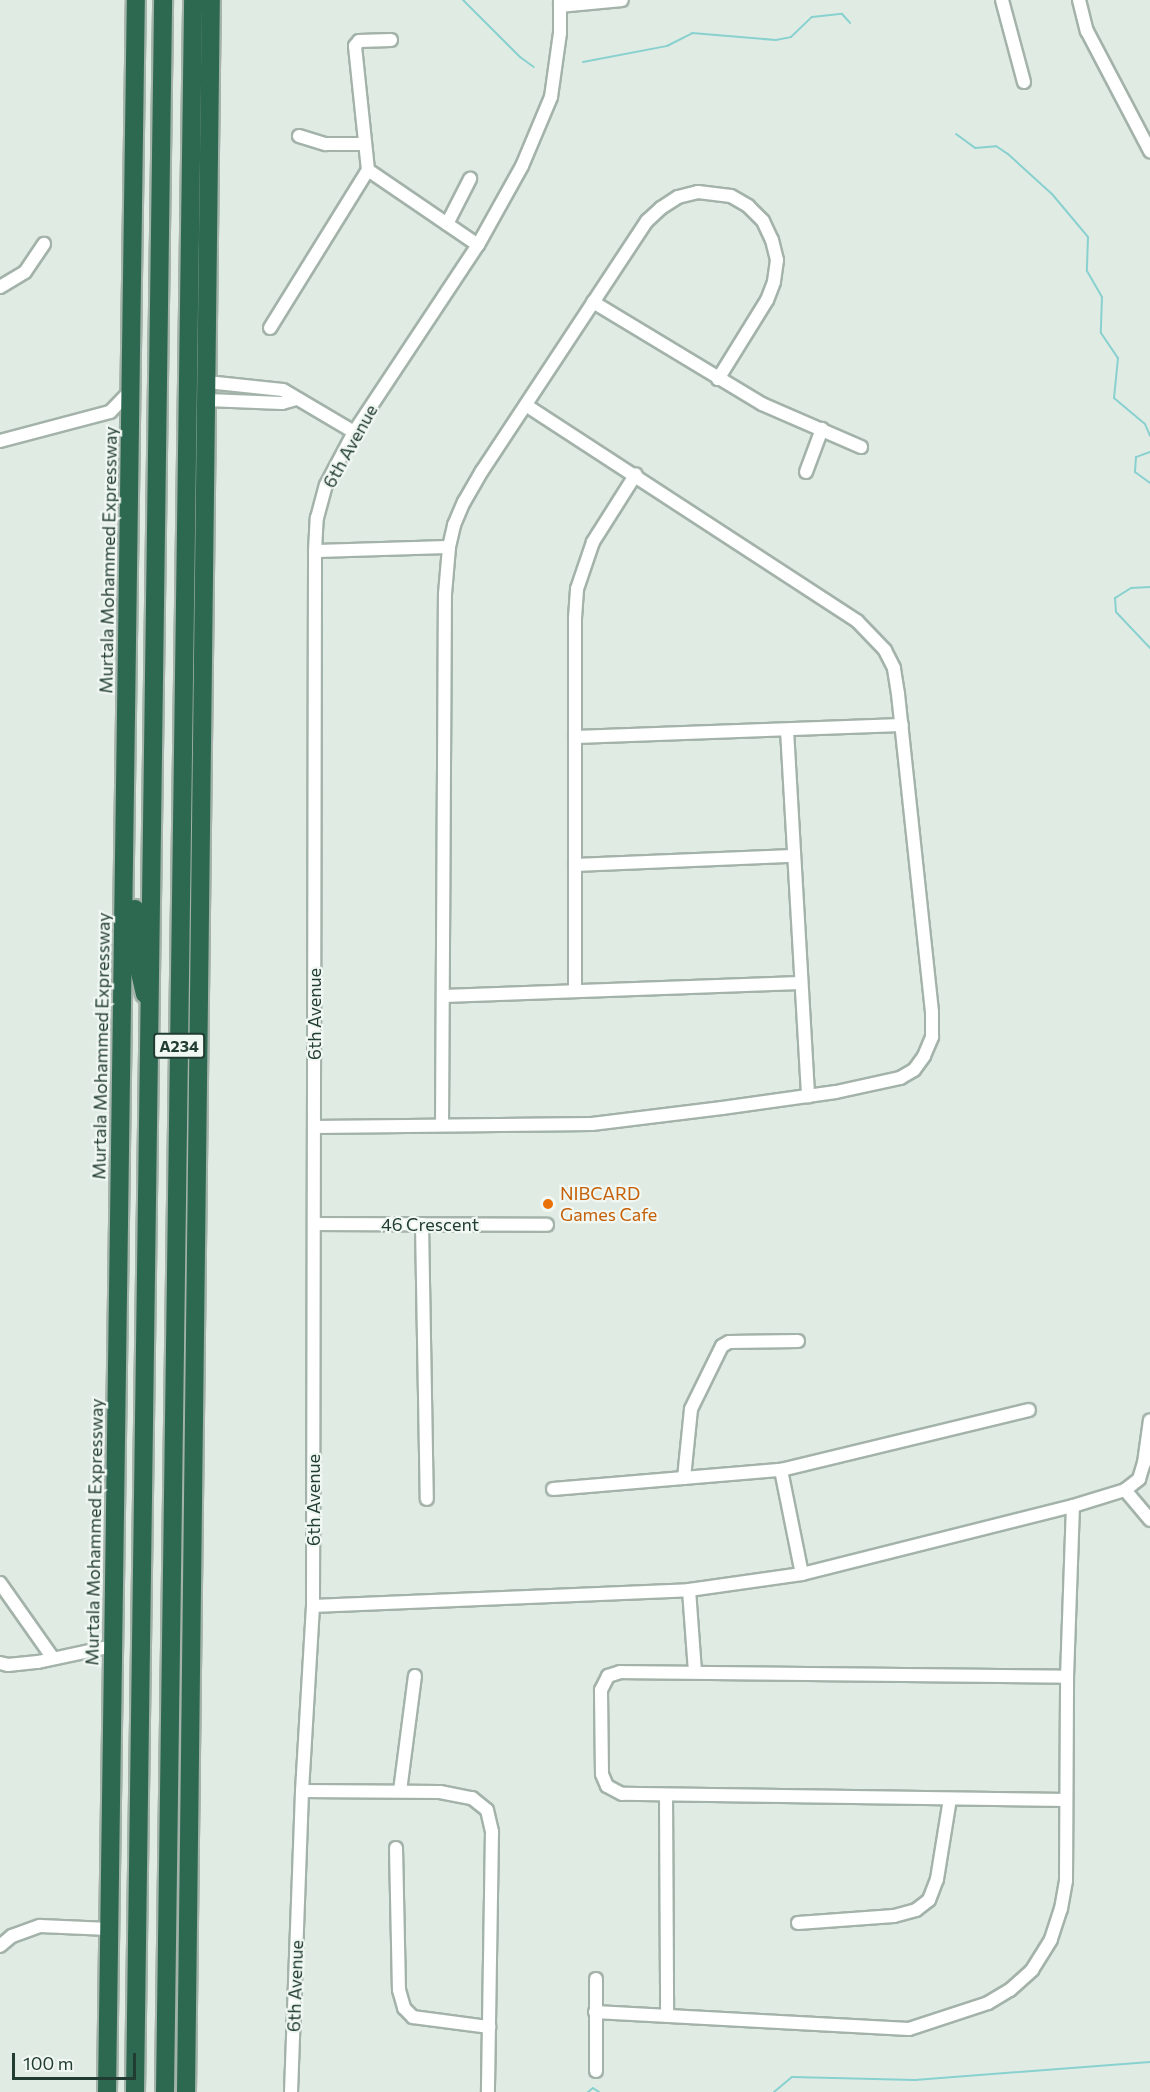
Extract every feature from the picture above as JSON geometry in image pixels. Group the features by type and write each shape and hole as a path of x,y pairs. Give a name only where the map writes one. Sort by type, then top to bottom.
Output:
{"highway":[{"name":"Murtala Mohammed Expressway","path":"107,2092 136,0"},
{"name":"A234","path":"135,2092 163,0"},
{"name":"A234","path":"165,2089 193,0"},
{"path":"186,2092 211,0"},
{"path":"125,805 133,868 138,964 151,1020"},
{"path":"180,972 202,886"}],"street":[{"path":"560,3 622,0"},
{"path":"1002,0 1024,82"},
{"path":"1079,0 1087,31 1150,151"},
{"name":"6th Avenue","path":"291,2092 302,1791 313,1606 315,551 318,518 326,485 354,432 478,245 522,166 546,113 556,71 560,3"},
{"path":"270,328 368,170 355,46 359,41 392,40"},
{"path":"299,136 326,144 365,144"},
{"path":"368,170 478,245"},
{"path":"447,224 470,179"},
{"path":"442,1125 445,594 449,547 464,502 647,221 678,197 698,192 714,192 731,196 748,206 763,221 772,240 777,260 774,282 767,300 718,379"},
{"path":"0,287 25,272 44,244"},
{"path":"593,302 762,404 861,447"},
{"path":"0,441 110,412 132,390"},
{"path":"207,391 283,390 296,399 326,413 354,432"},
{"path":"207,391 282,403 296,399"},
{"path":"314,1127 592,1124 808,1096 900,1078 914,1070 924,1056 932,1037 932,1012 902,725 894,668 885,650 857,621 636,474 526,405"},
{"path":"110,412 131,427"},
{"path":"806,472 822,429"},
{"path":"575,990 577,589 593,542 636,474"},
{"path":"315,551 449,547"},
{"path":"575,737 902,725"},
{"path":"787,730 808,1096"},
{"path":"574,865 793,856"},
{"path":"443,996 801,983"},
{"name":"46 Crescent","path":"314,1224 547,1225"},
{"path":"422,1224 427,1499"},
{"path":"684,1478 691,1409 722,1347 729,1342 798,1341"},
{"path":"553,1489 781,1470 1029,1410"},
{"path":"313,1606 689,1590 802,1574 1073,1506 1125,1490 1139,1479 1144,1463 1150,1420"},
{"path":"781,1470 802,1574"},
{"path":"1125,1490 1150,1520"},
{"path":"596,2012 899,2030 920,2027 988,2003 1010,1990 1025,1977 1038,1962 1051,1939 1061,1909 1066,1881 1067,1677 1073,1506"},
{"path":"0,1583 53,1658"},
{"path":"689,1590 695,1672"},
{"path":"0,1663 8,1665 113,1646"},
{"path":"1066,1800 622,1794 607,1786 602,1774 601,1690 608,1676 620,1672 1067,1677"},
{"path":"400,1791 415,1676"},
{"path":"302,1791 400,1791 458,1794 472,1798 487,1810 492,1832 488,2092"},
{"path":"666,1796 667,2016"},
{"path":"798,1923 894,1916 916,1910 929,1900 937,1879 950,1799"},
{"path":"396,1848 399,1990 404,2008 413,2017 489,2027"},
{"path":"0,1946 12,1936 40,1926 109,1929"},
{"path":"596,1979 596,2071"}],"waterway":[{"path":"463,0 520,57 534,67"},
{"path":"583,62 667,46 692,33 776,40 791,37 812,17 842,14 850,23"},
{"path":"956,134 975,148 996,146 1008,154 1052,194 1088,237 1087,271 1102,297 1101,333 1118,358 1114,398 1145,424 1150,436"},
{"path":"1150,452 1136,457 1135,472 1150,483"},
{"path":"1150,587 1131,588 1115,598 1116,612 1150,648"},
{"path":"774,2092 792,2077 915,2080 1150,2062"},
{"path":"588,2092 593,2088 599,2092"}],"place":[{"name":"NIBCARD Games Cafe","path":"548,1204"}]}
